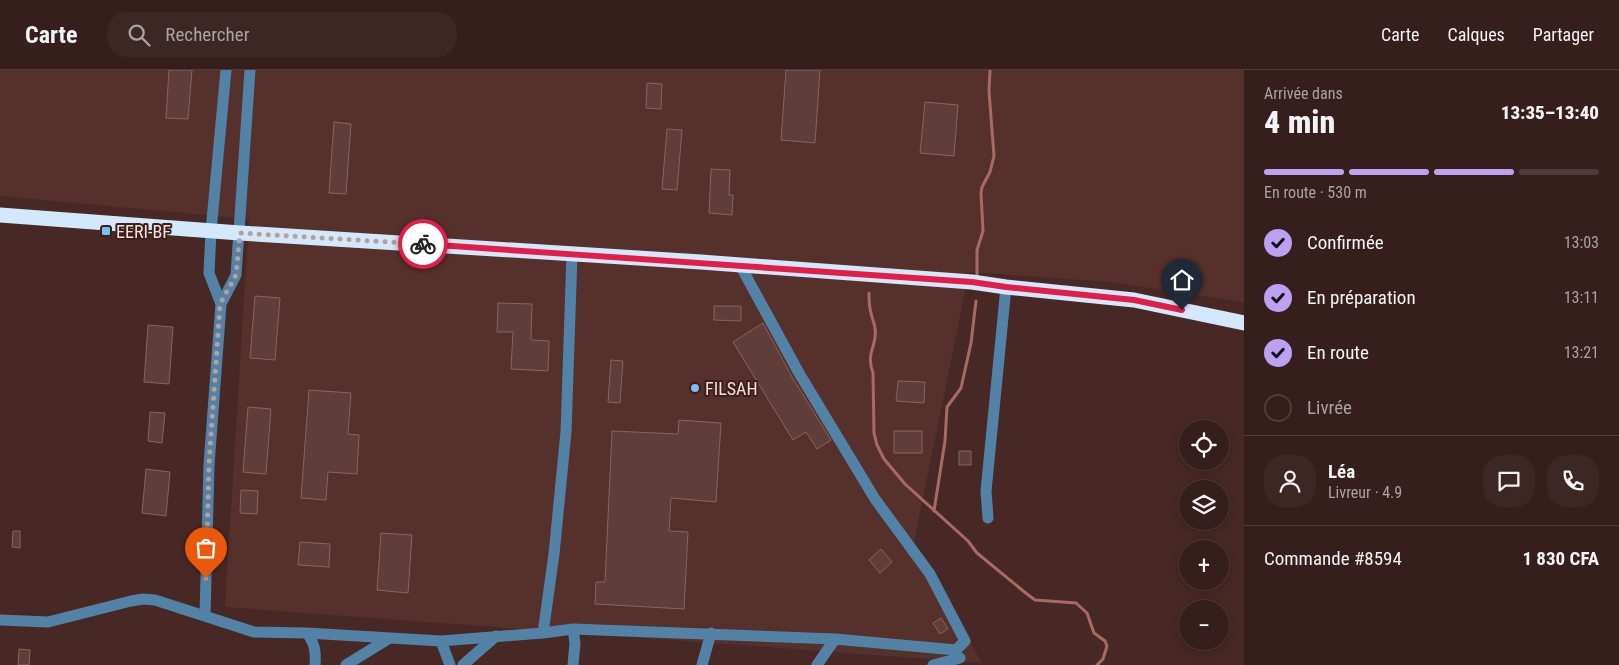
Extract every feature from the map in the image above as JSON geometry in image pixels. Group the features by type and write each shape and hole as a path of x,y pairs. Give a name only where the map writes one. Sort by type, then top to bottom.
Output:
{"highway":[{"path":"0,215 240,233 963,281 1134,300 1244,322"}],"street":[{"path":"205,616 209,465 220,304 209,273 211,231 226,70"},
{"path":"220,304 236,275 250,70"},
{"path":"543,634 554,554 566,432 572,254"},
{"path":"740,265 799,373 875,499 930,574 965,641 959,658"},
{"path":"988,518 986,491 1006,287"},
{"path":"0,620 48,622 143,599 155,600 248,632 307,633 442,641 543,634 573,629 712,633 834,639 959,658"},
{"path":"573,629 576,643 573,665"},
{"path":"307,633 316,651 315,665"},
{"path":"702,665 712,633"},
{"path":"463,665 496,636"},
{"path":"346,665 388,639"},
{"path":"817,665 834,639"},
{"path":"442,641 450,665"},
{"path":"933,665 959,658"}],"shaded area":[{"path":"0,70 1244,70 1244,302 1111,282 969,272 914,542 982,663 225,607 249,219 0,196"}],"building":[{"path":"169,70 192,70 188,119 166,118"},
{"path":"786,70 820,70 815,143 781,140"},
{"path":"647,83 662,84 661,109 646,108"},
{"path":"925,102 958,105 954,156 920,153"},
{"path":"334,122 351,124 346,194 329,193"},
{"path":"667,129 682,130 677,190 662,189"},
{"path":"711,169 730,170 729,195 733,195 732,215 709,213"},
{"path":"255,296 280,298 275,360 250,358"},
{"path":"498,303 532,304 531,340 549,341 548,371 511,369 513,332 497,332"},
{"path":"714,306 741,306 741,321 714,320"},
{"path":"763,323 792,377 831,440 817,449 806,432 793,440 733,342"},
{"path":"148,325 173,327 169,384 144,382"},
{"path":"611,360 623,361 620,403 608,402"},
{"path":"898,381 925,382 924,403 896,401"},
{"path":"309,390 351,393 348,434 359,435 357,474 328,472 326,500 301,498"},
{"path":"248,407 271,409 266,474 243,472"},
{"path":"150,412 165,413 162,443 148,441"},
{"path":"679,420 721,423 716,502 671,498 669,531 688,532 684,609 595,604 596,582 605,582 612,431 678,434"},
{"path":"894,431 922,431 922,453 894,453"},
{"path":"959,451 971,451 971,465 959,465"},
{"path":"146,469 170,472 166,516 142,513"},
{"path":"241,490 258,491 257,514 240,513"},
{"path":"13,531 20,531 20,548 12,547"},
{"path":"381,533 412,535 408,593 377,590"},
{"path":"300,542 330,544 329,567 298,565"},
{"path":"881,549 892,562 880,573 869,560"},
{"path":"941,618 948,629 940,634 933,623"},
{"path":"19,649 30,650 29,665 18,665"}],"waterway":[{"path":"977,278 977,250 983,231 981,193 990,172 994,156 989,91 990,70"},
{"path":"869,293 870,308 875,325 875,340 870,359 873,373 874,433 877,445 884,459 905,484 968,541 977,553 1027,594 1035,600 1076,603 1087,613 1094,633 1105,641 1107,646 1103,659 1097,665"},
{"path":"934,511 945,441 947,407 961,388 971,343 976,301"}],"way so far":[{"path":"206,578 209,465 220,304 236,275 240,233 423,244"}],"place":[{"name":"EERI-BF","path":"106,231"},
{"name":"FILSAH","path":"695,388"}],"route":[{"path":"423,244 972,282 1134,300 1182,310"}]}
